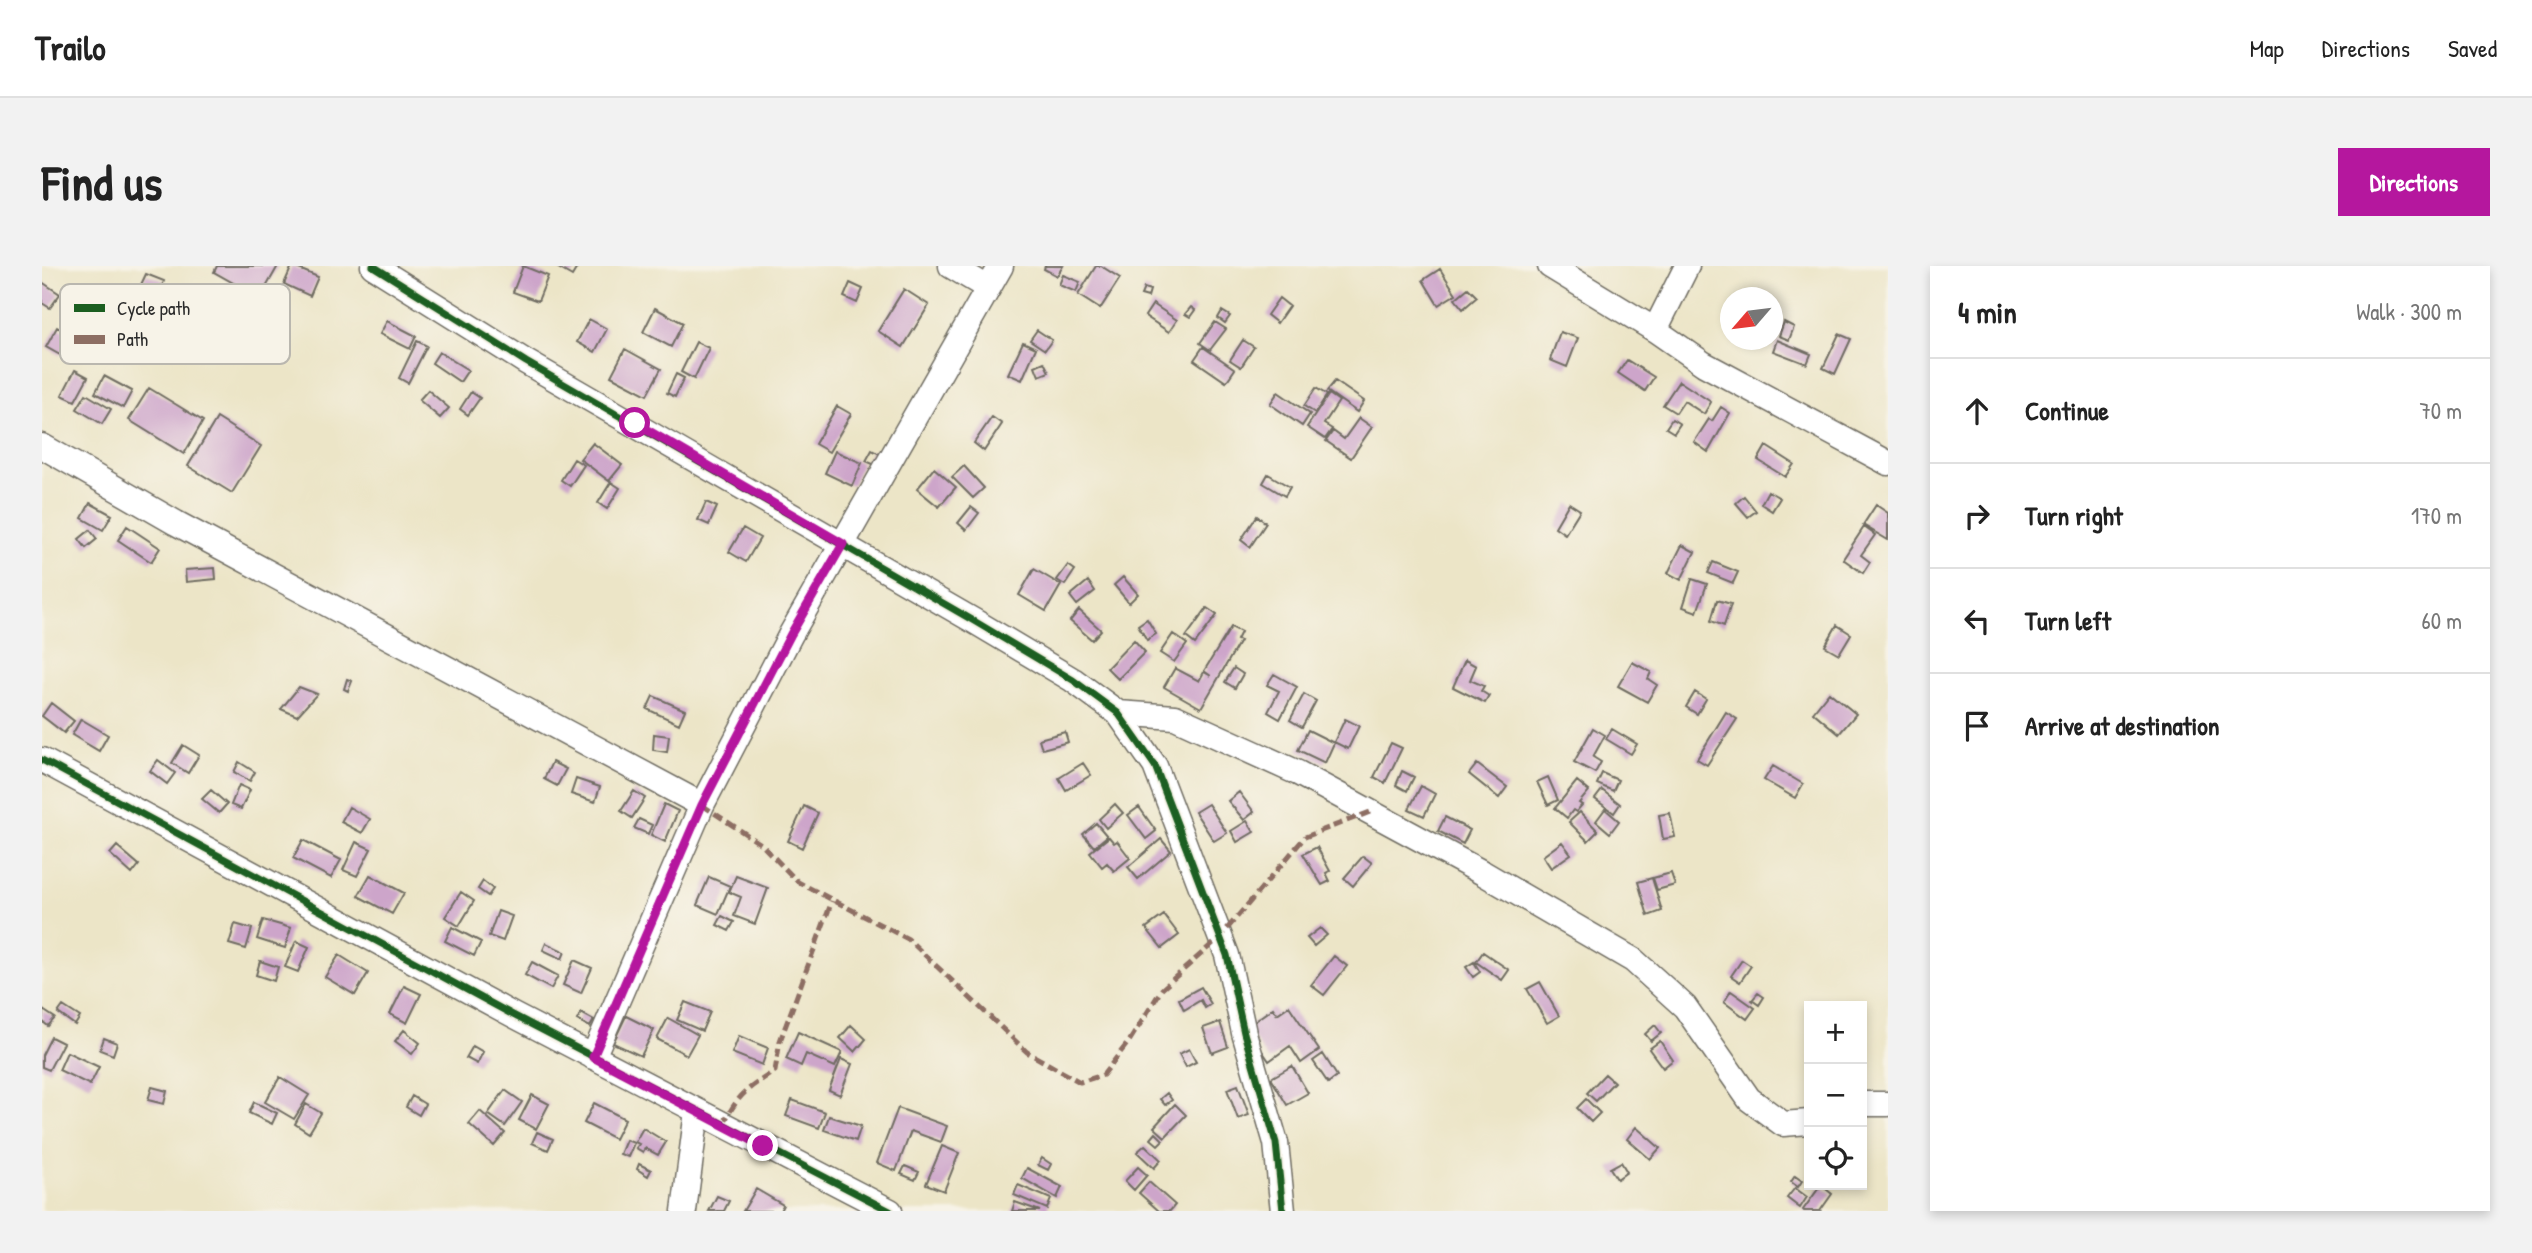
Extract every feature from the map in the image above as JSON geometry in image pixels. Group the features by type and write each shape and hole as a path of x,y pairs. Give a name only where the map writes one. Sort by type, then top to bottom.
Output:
{"street":[{"path":"373,266 526,362 1073,680 1118,713 1155,766 1227,955 1244,1033 1276,1143 1283,1211"},
{"path":"951,266 988,288"},
{"path":"593,1057 702,805 791,634 1001,266"},
{"path":"1550,266 1655,330 1704,364 1888,463"},
{"path":"1655,330 1687,266"},
{"path":"42,446 188,530 702,805"},
{"path":"1118,713 1175,717 1298,773 1483,873 1633,961 1685,1007 1749,1099 1783,1124 1804,1122"},
{"path":"42,760 593,1057 890,1211"},
{"path":"1867,1104 1888,1104"},
{"path":"684,1211 697,1111"}],"building":[{"path":"217,266 278,266 268,284 235,284 214,272"},
{"path":"292,266 318,277 310,296 290,287 290,284 284,284"},
{"path":"523,266 548,276 538,301 513,292"},
{"path":"555,266 578,266 572,276"},
{"path":"1045,266 1063,266 1057,276 1044,269"},
{"path":"1096,266 1101,266 1120,278 1100,309 1078,295"},
{"path":"1440,269 1456,294 1438,305 1423,280"},
{"path":"146,274 164,281 163,284 141,284"},
{"path":"1063,275 1080,282 1076,292 1059,285"},
{"path":"42,282 60,294 50,308 42,303"},
{"path":"850,283 863,289 857,303 844,297"},
{"path":"1144,288 1150,290 1148,297 1141,295"},
{"path":"1468,288 1477,297 1463,309 1455,299"},
{"path":"904,289 929,305 903,347 878,331"},
{"path":"1279,298 1289,306 1277,323 1267,315"},
{"path":"1153,304 1177,320 1169,332 1145,316"},
{"path":"1191,307 1195,310 1190,317 1185,314"},
{"path":"655,308 683,323 671,347 643,332"},
{"path":"1222,311 1230,316 1225,323 1218,318"},
{"path":"589,319 607,329 595,352 577,342"},
{"path":"387,321 416,336 410,349 380,334"},
{"path":"1215,322 1226,329 1210,350 1200,343"},
{"path":"1784,322 1794,327 1789,340 1783,338"},
{"path":"57,327 60,329 60,355 46,347"},
{"path":"1037,330 1052,340 1045,350 1030,340"},
{"path":"1560,332 1578,338 1567,367 1550,360"},
{"path":"1839,334 1851,339 1835,374 1823,368"},
{"path":"1243,340 1254,347 1241,367 1230,360"},
{"path":"417,341 427,346 408,383 399,378"},
{"path":"696,342 709,348 694,379 681,372"},
{"path":"1023,342 1036,348 1022,380 1008,374"},
{"path":"1783,342 1811,354 1807,364 1773,351 1783,350"},
{"path":"1203,347 1235,369 1226,382 1194,360"},
{"path":"625,349 661,369 647,395 611,376"},
{"path":"439,352 468,370 460,382 432,363"},
{"path":"1627,360 1654,377 1645,391 1618,373"},
{"path":"1044,362 1049,372 1039,376 1035,366"},
{"path":"75,370 88,377 75,401 62,395"},
{"path":"676,374 684,378 675,397 667,393"},
{"path":"104,376 132,391 123,408 95,393"},
{"path":"1335,381 1364,401 1357,412 1327,391"},
{"path":"1679,381 1711,402 1704,414 1684,401 1676,413 1663,405"},
{"path":"149,388 203,421 184,454 129,420"},
{"path":"1316,388 1327,395 1315,413 1304,406"},
{"path":"428,390 449,408 440,418 419,400"},
{"path":"471,392 480,398 468,415 460,409"},
{"path":"1278,392 1310,414 1302,426 1270,404"},
{"path":"86,394 111,409 102,424 77,409"},
{"path":"1329,394 1339,401 1324,424 1332,429 1325,439 1307,427"},
{"path":"837,406 851,414 829,452 815,444"},
{"path":"1721,407 1730,413 1708,452 1694,442 1709,419 1712,421"},
{"path":"992,417 1002,424 984,451 974,443"},
{"path":"217,418 261,446 232,493 188,466"},
{"path":"1359,418 1372,427 1351,458 1326,441 1333,431 1344,439"},
{"path":"1672,419 1680,424 1674,433 1666,428"},
{"path":"593,443 622,465 609,481 580,459"},
{"path":"1766,446 1794,464 1785,477 1758,460"},
{"path":"872,450 881,455 875,465 866,461"},
{"path":"835,451 862,463 852,486 825,473"},
{"path":"574,459 584,465 570,486 561,480"},
{"path":"964,466 984,488 973,498 952,477"},
{"path":"934,468 956,487 939,507 917,489"},
{"path":"1268,474 1290,487 1285,496 1263,483"},
{"path":"611,482 620,488 607,509 598,503"},
{"path":"1768,491 1780,498 1772,511 1761,504"},
{"path":"1744,496 1756,511 1748,517 1736,503"},
{"path":"706,502 717,507 709,525 698,520"},
{"path":"90,503 112,515 103,530 82,518"},
{"path":"1569,503 1580,510 1565,534 1555,527"},
{"path":"1876,505 1888,513 1888,540 1863,525"},
{"path":"971,507 979,513 966,530 958,523"},
{"path":"1257,516 1266,523 1250,547 1241,540"},
{"path":"127,526 160,548 151,562 118,540"},
{"path":"1864,527 1875,535 1861,555 1870,562 1863,573 1843,559"},
{"path":"743,528 760,538 746,562 729,552"},
{"path":"90,530 97,539 86,548 79,539"},
{"path":"1682,545 1695,552 1681,580 1668,573"},
{"path":"1713,562 1738,572 1733,583 1708,573"},
{"path":"1068,565 1075,570 1065,585 1057,580"},
{"path":"215,568 216,579 186,582 185,570"},
{"path":"1034,569 1061,585 1046,611 1019,595"},
{"path":"1123,577 1138,594 1129,603 1114,585"},
{"path":"1692,579 1707,584 1697,612 1683,607"},
{"path":"1088,581 1095,591 1077,605 1070,596"},
{"path":"1717,600 1731,604 1724,626 1711,621"},
{"path":"1207,608 1217,615 1195,644 1186,637"},
{"path":"1079,610 1101,630 1092,640 1070,621"},
{"path":"1147,619 1156,634 1147,640 1138,625"},
{"path":"1837,625 1851,634 1839,654 1825,646"},
{"path":"1231,627 1241,632 1237,640 1240,641 1201,708 1164,687 1175,668 1199,681 1204,672 1211,676 1204,671"},
{"path":"1173,634 1187,644 1174,662 1160,653"},
{"path":"1134,640 1145,652 1118,679 1107,668"},
{"path":"1465,660 1476,666 1470,680 1484,686 1481,691 1489,696 1485,703 1453,687"},
{"path":"1632,662 1651,672 1648,679 1657,685 1647,702 1618,686"},
{"path":"1234,668 1243,674 1235,688 1225,682"},
{"path":"1274,674 1297,687 1280,719 1268,712 1279,691 1267,685"},
{"path":"347,679 352,681 348,691 344,689"},
{"path":"299,687 317,694 297,716 281,709"},
{"path":"1695,692 1706,699 1697,714 1686,707"},
{"path":"1829,692 1856,714 1839,734 1813,712"},
{"path":"1304,694 1316,701 1302,727 1290,720"},
{"path":"653,696 685,710 679,724 647,709"},
{"path":"51,703 74,721 64,733 42,716"},
{"path":"1726,712 1737,719 1707,765 1697,759"},
{"path":"81,719 108,735 99,751 72,735"},
{"path":"1345,719 1359,726 1348,749 1334,742"},
{"path":"1593,728 1605,735 1593,757 1601,762 1595,773 1574,762"},
{"path":"1612,729 1637,744 1631,754 1606,739"},
{"path":"1308,730 1334,743 1325,763 1298,750"},
{"path":"1065,732 1068,742 1042,749 1039,739"},
{"path":"654,734 669,736 667,752 653,750"},
{"path":"1391,743 1402,748 1385,783 1374,777"},
{"path":"183,745 199,755 188,773 172,763"},
{"path":"158,760 175,773 167,784 150,771"},
{"path":"239,762 255,772 250,781 234,772"},
{"path":"552,762 566,769 557,786 544,779"},
{"path":"1083,763 1091,775 1066,790 1059,778"},
{"path":"1477,764 1507,787 1499,798 1469,774"},
{"path":"1773,766 1803,784 1795,798 1764,780"},
{"path":"1402,771 1414,777 1407,791 1396,785"},
{"path":"1602,773 1618,780 1613,791 1597,784"},
{"path":"1548,777 1558,800 1548,805 1537,782"},
{"path":"576,779 600,787 595,802 571,794"},
{"path":"1577,781 1589,791 1579,803 1582,805 1576,812 1573,810 1567,818 1555,808"},
{"path":"239,785 250,790 241,809 231,805"},
{"path":"1421,786 1435,794 1424,816 1409,809"},
{"path":"211,790 227,804 219,813 202,799"},
{"path":"1602,790 1620,804 1614,813 1595,799"},
{"path":"634,791 645,798 632,818 621,811"},
{"path":"1239,792 1254,812 1244,820 1228,801"},
{"path":"664,804 678,811 665,842 651,835"},
{"path":"1115,804 1123,813 1106,828 1099,819"},
{"path":"1208,804 1227,833 1214,841 1195,812"},
{"path":"804,806 818,813 802,848 788,841"},
{"path":"349,807 370,819 362,833 341,822"},
{"path":"1139,807 1156,831 1146,839 1128,815"},
{"path":"1605,809 1619,821 1610,833 1596,821"},
{"path":"1580,812 1598,831 1588,841 1569,822"},
{"path":"1670,813 1675,837 1663,839 1659,815"},
{"path":"1445,817 1470,830 1463,844 1438,831"},
{"path":"639,819 652,825 648,834 634,828"},
{"path":"1247,821 1254,832 1237,842 1231,831"},
{"path":"1096,823 1107,836 1094,847 1083,834"},
{"path":"1109,837 1114,843 1117,841 1130,858 1114,871 1107,863 1102,867 1090,852"},
{"path":"1161,839 1171,851 1138,879 1128,867"},
{"path":"303,840 341,860 331,878 293,858"},
{"path":"356,842 371,849 357,876 343,870"},
{"path":"1562,842 1571,854 1551,868 1543,856"},
{"path":"117,846 139,865 132,874 110,854"},
{"path":"1317,847 1330,871 1326,873 1330,881 1322,885 1303,854"},
{"path":"1363,856 1372,863 1353,886 1344,878"},
{"path":"1671,873 1675,885 1657,890 1653,878"},
{"path":"370,875 404,893 392,914 358,896"},
{"path":"736,876 768,888 755,924 734,916 741,897 729,892"},
{"path":"709,877 730,886 718,914 697,905"},
{"path":"1652,878 1662,911 1648,916 1638,882"},
{"path":"483,881 493,889 488,896 478,889"},
{"path":"461,892 474,901 459,926 445,917"},
{"path":"498,911 512,916 503,941 489,936"},
{"path":"1164,915 1179,935 1162,948 1146,928"},
{"path":"722,916 734,922 729,931 717,925"},
{"path":"263,920 291,928 285,948 257,939"},
{"path":"235,924 252,929 246,949 229,944"},
{"path":"452,927 481,942 474,956 445,941"},
{"path":"1320,928 1327,935 1314,946 1307,938"},
{"path":"296,941 309,947 298,972 285,967"},
{"path":"546,943 565,952 562,959 543,950"},
{"path":"1483,952 1509,970 1502,980 1476,962"},
{"path":"339,955 368,973 355,995 325,977"},
{"path":"1334,956 1347,966 1324,995 1311,985"},
{"path":"574,960 592,968 581,993 563,985"},
{"path":"1742,960 1751,966 1740,982 1731,976"},
{"path":"260,961 278,967 274,981 256,975"},
{"path":"532,962 558,976 551,989 525,975"},
{"path":"1474,962 1480,972 1473,977 1466,967"},
{"path":"1540,982 1559,1016 1547,1023 1527,989"},
{"path":"404,986 421,994 407,1023 390,1014"},
{"path":"1201,987 1211,1004 1205,1008 1201,1000 1184,1010 1179,999"},
{"path":"1731,991 1755,1008 1747,1019 1724,1002"},
{"path":"1758,993 1764,997 1759,1005 1752,1000"},
{"path":"685,1002 710,1012 702,1031 677,1020"},
{"path":"63,1006 80,1017 75,1025 58,1013"},
{"path":"1289,1006 1319,1050 1301,1063 1290,1046 1269,1061 1246,1027 1273,1008 1277,1014"},
{"path":"43,1010 55,1018 48,1026 42,1021"},
{"path":"581,1013 594,1020 590,1027 577,1020"},
{"path":"626,1016 654,1030 641,1056 613,1043"},
{"path":"668,1018 698,1035 687,1055 657,1039"},
{"path":"1220,1022 1228,1047 1212,1053 1203,1028"},
{"path":"851,1025 866,1039 855,1052 840,1038"},
{"path":"1655,1025 1661,1033 1651,1041 1645,1034"},
{"path":"404,1030 420,1043 412,1054 395,1041"},
{"path":"798,1032 842,1052 835,1067 806,1054 801,1066 786,1059"},
{"path":"739,1036 768,1048 762,1065 732,1053"},
{"path":"51,1037 63,1043 49,1070 42,1067 42,1055"},
{"path":"104,1038 117,1043 113,1055 100,1050"},
{"path":"1660,1041 1673,1060 1663,1068 1649,1049"},
{"path":"473,1046 483,1052 477,1064 466,1058"},
{"path":"1189,1049 1196,1062 1186,1067 1179,1054"},
{"path":"67,1052 99,1067 90,1085 59,1070"},
{"path":"1323,1054 1337,1076 1328,1083 1313,1061"},
{"path":"841,1059 852,1064 840,1095 829,1090"},
{"path":"1292,1066 1308,1093 1287,1105 1271,1078"},
{"path":"1605,1074 1614,1082 1596,1101 1587,1093"},
{"path":"280,1077 309,1095 294,1119 265,1102"},
{"path":"1238,1085 1249,1115 1238,1119 1227,1089"},
{"path":"152,1087 167,1091 164,1104 148,1100"},
{"path":"505,1090 522,1102 505,1126 488,1114"},
{"path":"1167,1093 1172,1100 1165,1105 1160,1099"},
{"path":"532,1095 549,1104 536,1129 519,1120"},
{"path":"412,1096 425,1104 419,1115 406,1107"},
{"path":"1586,1099 1600,1113 1591,1122 1577,1108"},
{"path":"792,1100 825,1112 819,1128 786,1116"},
{"path":"254,1102 277,1113 272,1124 249,1113"},
{"path":"594,1103 625,1119 615,1139 584,1123"},
{"path":"306,1104 321,1113 309,1133 295,1124"},
{"path":"1175,1104 1186,1115 1165,1137 1154,1127"},
{"path":"898,1108 947,1126 941,1142 911,1131 896,1171 877,1163"},
{"path":"480,1111 505,1133 494,1146 469,1124"},
{"path":"829,1116 861,1126 856,1141 824,1130"},
{"path":"1636,1127 1660,1148 1650,1159 1627,1139"},
{"path":"643,1128 666,1142 658,1155 645,1148 643,1152 636,1148 639,1144 635,1142"},
{"path":"537,1132 553,1139 548,1150 532,1143"},
{"path":"1156,1133 1163,1140 1158,1145 1151,1139"},
{"path":"626,1140 634,1143 628,1157 620,1154"},
{"path":"1145,1145 1161,1160 1154,1168 1137,1152"},
{"path":"942,1146 959,1153 944,1191 926,1184"},
{"path":"1042,1158 1051,1164 1048,1170 1038,1165"},
{"path":"1621,1162 1627,1172 1617,1179 1610,1168"},
{"path":"639,1164 651,1170 648,1176 637,1169"},
{"path":"905,1166 919,1172 915,1180 901,1174"},
{"path":"1138,1167 1147,1175 1134,1190 1125,1181"},
{"path":"1027,1168 1062,1187 1057,1198 1022,1178"},
{"path":"1795,1176 1802,1181 1798,1187 1791,1182"},
{"path":"1149,1182 1175,1205 1170,1211 1159,1211 1139,1193"},
{"path":"1018,1185 1051,1199 1047,1209 1014,1195"},
{"path":"1795,1188 1807,1197 1800,1208 1787,1198"},
{"path":"756,1189 783,1205 780,1211 743,1211"},
{"path":"1817,1190 1827,1190 1832,1194 1820,1211 1803,1210"},
{"path":"717,1196 729,1201 724,1211 709,1211"},
{"path":"1015,1202 1040,1211 1012,1211"}],"marked path":[{"path":"702,805 761,844 798,882 908,939 1027,1052 1080,1082 1103,1075 1130,1040 1162,989 1220,937 1305,837 1370,812"},
{"path":"723,1125 744,1093 775,1071 780,1041 832,901"}],"cycle path":[{"path":"373,266 526,362 1073,680 1118,713 1155,766 1227,955 1244,1033 1276,1143 1283,1211"},
{"path":"42,760 513,1015 890,1211"}],"route":[{"path":"635,423 843,544 791,634 702,805 593,1057 763,1146"}]}
